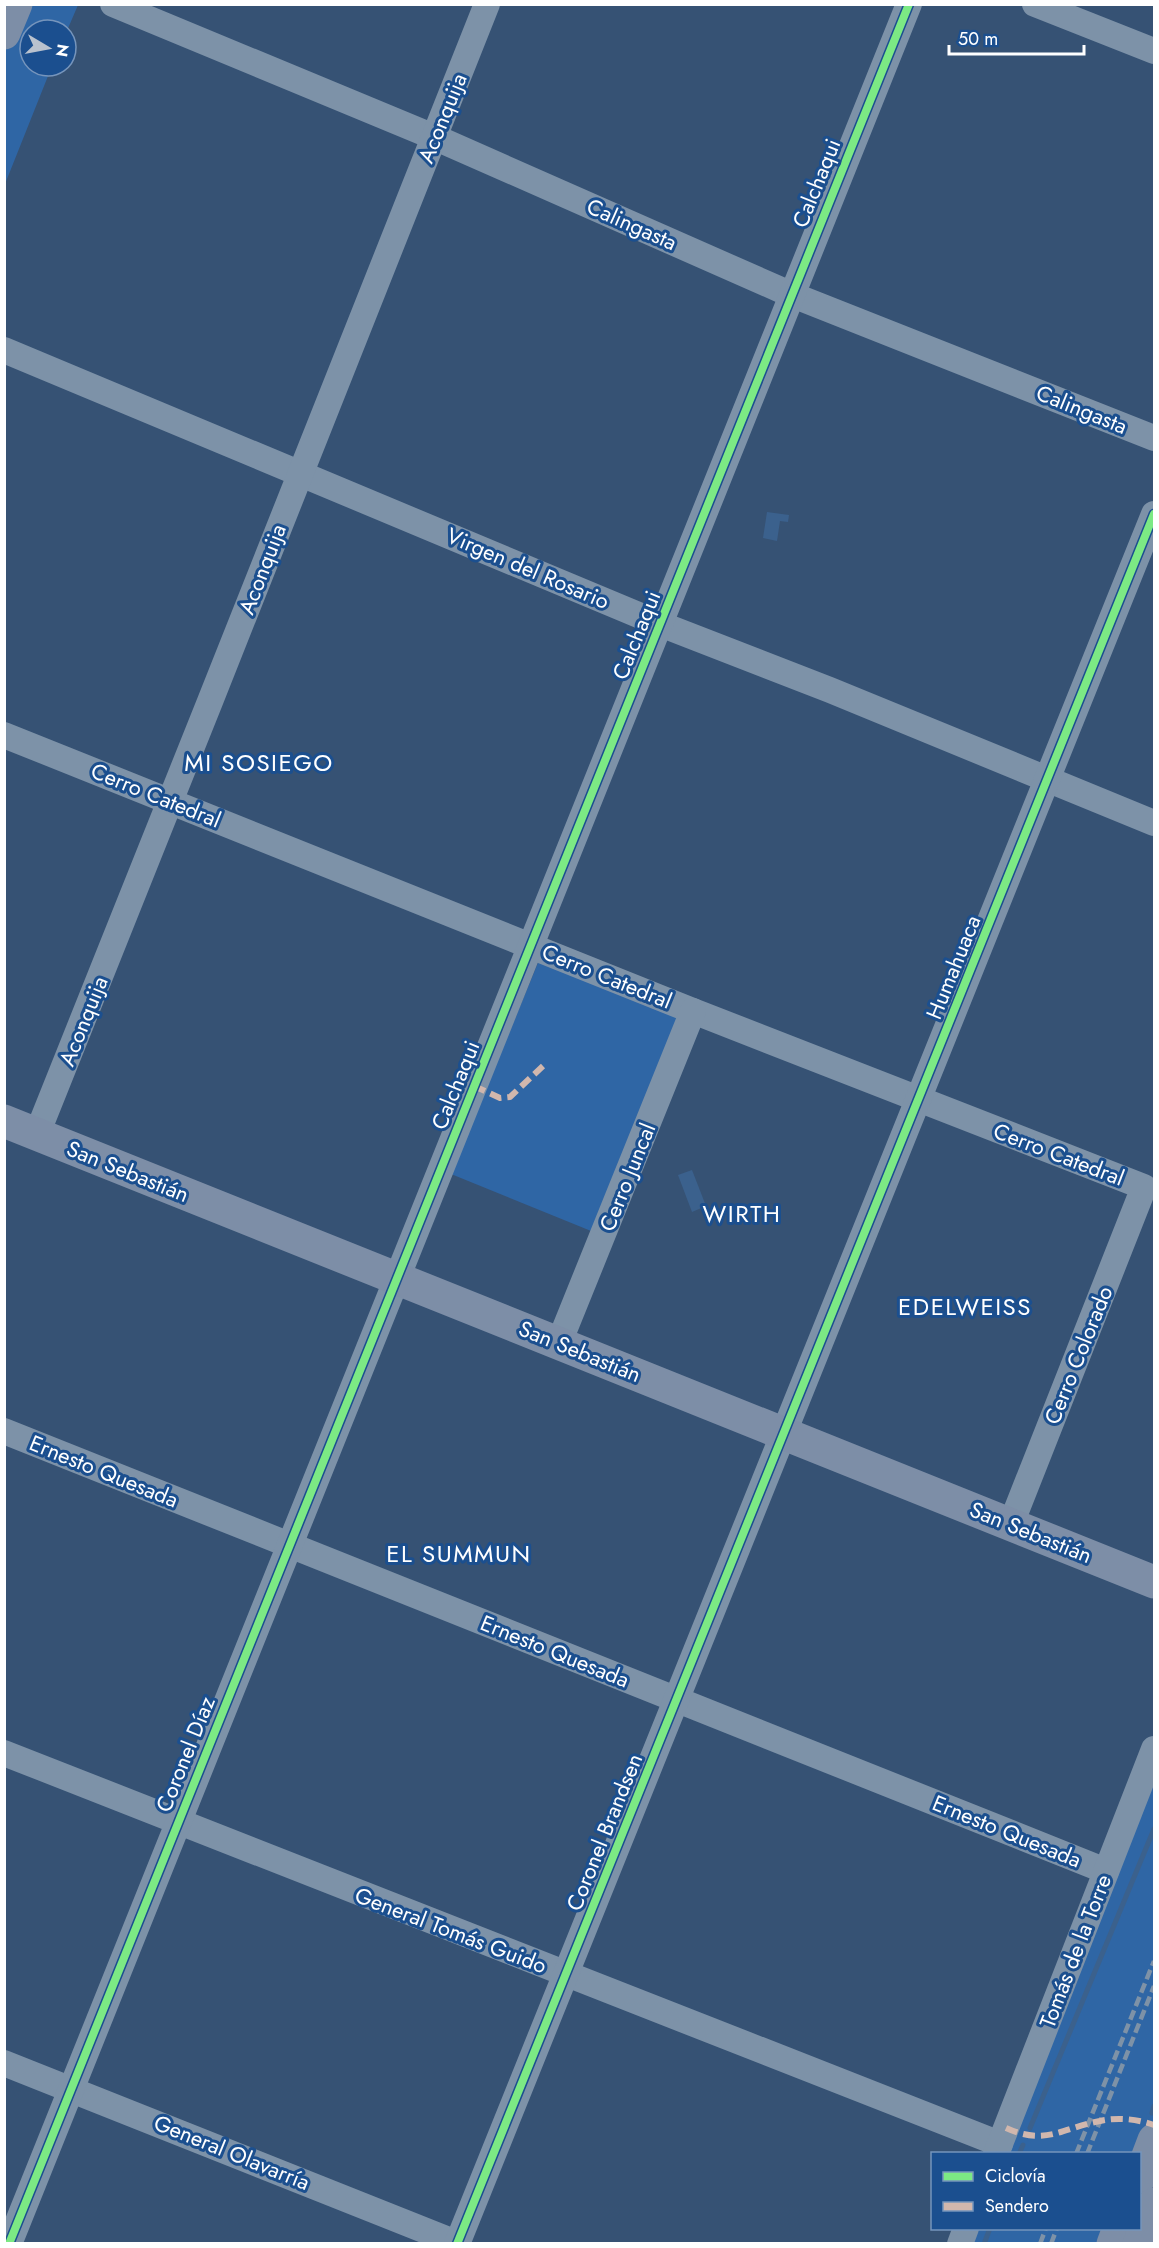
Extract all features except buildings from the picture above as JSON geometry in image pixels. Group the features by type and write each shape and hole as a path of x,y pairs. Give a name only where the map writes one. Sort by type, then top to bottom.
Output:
{"main road":[{"path":"4,33 16,4"},
{"name":"San Sebastián","path":"4,1121 1155,1582"},
{"path":"1141,2175 1155,2140"},
{"path":"1138,2244 1155,2204"},
{"path":"1113,2244 1119,2230"}],"street":[{"name":"Calingasta","path":"113,4 434,137 790,294 1155,438"},
{"name":"Aconquija","path":"37,1134 172,802 299,471 487,4"},
{"name":"Calchaqui","path":"396,1278 660,624 790,294 909,4"},
{"path":"1035,4 1155,51"},
{"name":"Virgen del Rosario","path":"4,350 299,471 660,624 830,690 1155,822"},
{"name":"Humahuaca","path":"784,1434 1155,514"},
{"name":"Cerro Catedral","path":"4,735 693,1011 1144,1187"},
{"name":"Cerro Juncal","path":"559,1343 693,1011"},
{"name":"Cerro Colorado","path":"1011,1524 1144,1187"},
{"name":"Coronel Díaz","path":"9,2244 396,1278"},
{"name":"Ernesto Quesada","path":"4,1431 1106,1871"},
{"name":"Coronel Brandsen","path":"458,2243 784,1434"},
{"name":"Tomás de la Torre","path":"998,2149 1155,1749"},
{"name":"General Tomás Guido","path":"4,1753 566,1974 998,2149"},
{"name":"General Olavarría","path":"4,2063 458,2243"},
{"path":"960,2244 966,2230"}],"shaded area":[{"path":"16,5 78,5 72,18 18,18 18,78 47,78 5,184 5,33"},
{"path":"767,512 789,515 788,522 780,521 777,541 763,538"},
{"path":"540,958 677,1016 680,1022 596,1233 451,1174"},
{"path":"692,1170 706,1206 692,1212 678,1175"},
{"path":"1154,1749 1154,2140 1141,2153 997,2152"},
{"path":"966,2230 1119,2230 1113,2243 960,2244"}],"waterway":[{"path":"1030,2128 1154,1829"},
{"path":"1152,2113 1154,2106"},
{"path":"1020,2152 1023,2145"},
{"path":"984,2244 989,2230"}],"railway":[{"path":"1077,2152 1154,1961"},
{"path":"1088,2152 1154,1986"},
{"path":"1040,2244 1045,2230"},
{"path":"1051,2244 1056,2230"}],"marked path":[{"path":"474,1086 500,1098 510,1097 543,1066"},
{"path":"1006,2128 1020,2133 1043,2136 1114,2119 1134,2120 1154,2125"}],"cycle path":[{"path":"9,2244 909,4"},
{"path":"457,2244 1154,514"}],"district":[{"name":"MI SOSIEGO","path":"259,762"},
{"name":"WIRTH","path":"742,1213"},
{"name":"EDELWEISS","path":"965,1306"},
{"name":"EL SUMMUN","path":"459,1553"}]}
